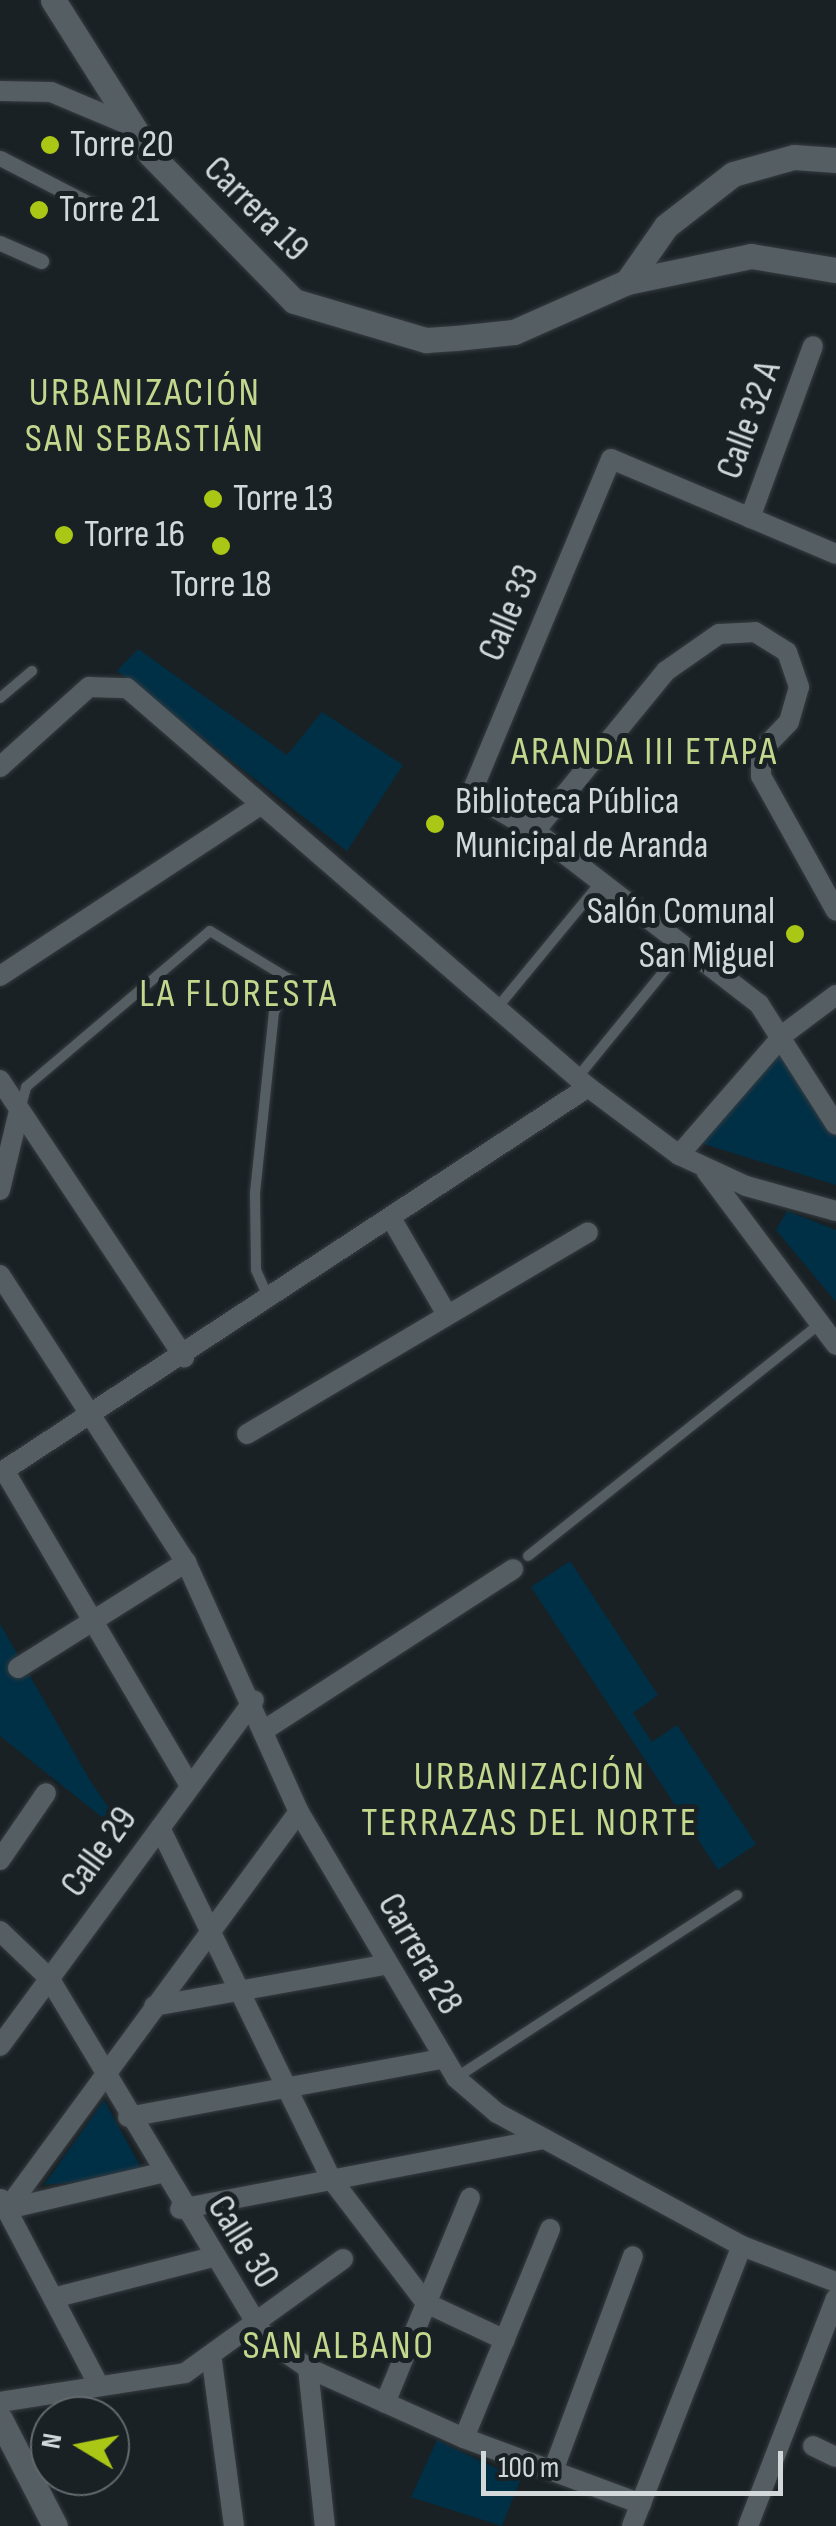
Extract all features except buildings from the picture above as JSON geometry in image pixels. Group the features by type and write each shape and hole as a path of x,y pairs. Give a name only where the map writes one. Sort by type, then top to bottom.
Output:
{"street":[{"name":"Carrera 19","path":"52,0 132,126 294,301 426,340 514,332 627,282 751,256 836,270"},
{"path":"0,92 51,92 132,126"},
{"path":"627,282 666,226 732,174 794,157 836,160"},
{"path":"0,158 95,207"},
{"path":"0,243 42,262"},
{"name":"Calle 32 A","path":"750,518 813,346"},
{"name":"Calle 33","path":"534,830 471,794 610,460 750,518"},
{"path":"750,518 836,554"},
{"path":"836,911 758,759 796,708 796,669 772,639 738,628 696,646 666,672 534,830 684,947 784,1034 836,1125"},
{"path":"0,767 106,682 127,688 258,807 582,1082 680,1155 706,1170 836,1211"},
{"path":"0,976 258,807"},
{"path":"680,1155 784,1034 836,995"},
{"path":"0,1080 184,1357"},
{"path":"190,1786 96,1619 2,1471 269,1300 582,1082"},
{"path":"0,1190 19,1111"},
{"path":"706,1170 817,1326 836,1345"},
{"path":"391,1218 445,1312"},
{"path":"247,1434 445,1312 588,1232"},
{"name":"Carrera 28","path":"2,1280 94,1414 186,1562 254,1700 299,1812 441,2060 456,2078 544,2138 742,2246 836,2282"},
{"path":"18,1668 186,1562"},
{"path":"264,1731 521,1562"},
{"name":"Calle 29","path":"0,2046 254,1700"},
{"path":"0,1860 46,1792"},
{"path":"3,2203 106,2074 208,1925 299,1812"},
{"path":"160,1828 332,2180 426,2303 506,2340"},
{"name":"Calle 30","path":"0,1930 49,1978 180,2209 251,2320 308,2368 464,2438 641,2504"},
{"path":"154,2006 384,1964"},
{"path":"128,2117 441,2060"},
{"path":"180,2209 544,2138"},
{"path":"3,2203 160,2173"},
{"path":"385,2402 470,2198"},
{"path":"3,2203 98,2384"},
{"path":"464,2438 550,2229"},
{"path":"632,2526 742,2246"},
{"path":"553,2471 633,2256"},
{"path":"53,2298 209,2258"},
{"path":"0,2402 98,2384 153,2380 212,2361 251,2320 343,2259"},
{"path":"748,2526 836,2298"},
{"path":"212,2361 234,2526"},
{"path":"308,2368 325,2526"},
{"path":"0,2418 55,2526"},
{"path":"812,2446 836,2457"}],"lane":[{"path":"0,698 32,671"},
{"path":"496,1008 601,882"},
{"path":"19,1111 26,1088 210,931 291,980 274,1012 255,1194 256,1270 269,1300"},
{"path":"582,1082 684,947"},
{"path":"521,1562 817,1326"},
{"path":"456,2078 737,1895"}],"shaded area":[{"path":"138,649 287,755 322,712 403,765 347,851 117,671"},
{"path":"784,1026 836,1113 836,1185 691,1140"},
{"path":"787,1211 836,1230 836,1302 776,1230"},
{"path":"570,1561 658,1695 633,1713 652,1742 677,1725 756,1844 718,1870 531,1587"},
{"path":"0,1624 117,1820 108,1822 0,1736"},
{"path":"104,2100 145,2175 44,2185"},
{"path":"437,2440 520,2480 502,2526 411,2497"}],"place":[{"name":"Torre 20","path":"50,145"},
{"name":"Torre 21","path":"39,210"},
{"name":"Torre 13","path":"213,499"},
{"name":"Torre 16","path":"64,535"},
{"name":"Torre 18","path":"221,546"},
{"name":"Biblioteca Pública Municipal de Aranda","path":"435,824"},
{"name":"Salón Comunal San Miguel","path":"795,934"}],"district":[{"name":"URBANIZACIÓN SAN SEBASTIÁN","path":"145,416"},
{"name":"ARANDA III ETAPA","path":"645,752"},
{"name":"LA FLORESTA","path":"239,994"},
{"name":"URBANIZACIÓN TERRAZAS DEL NORTE","path":"530,1800"},
{"name":"SAN ALBANO","path":"339,2346"}]}
